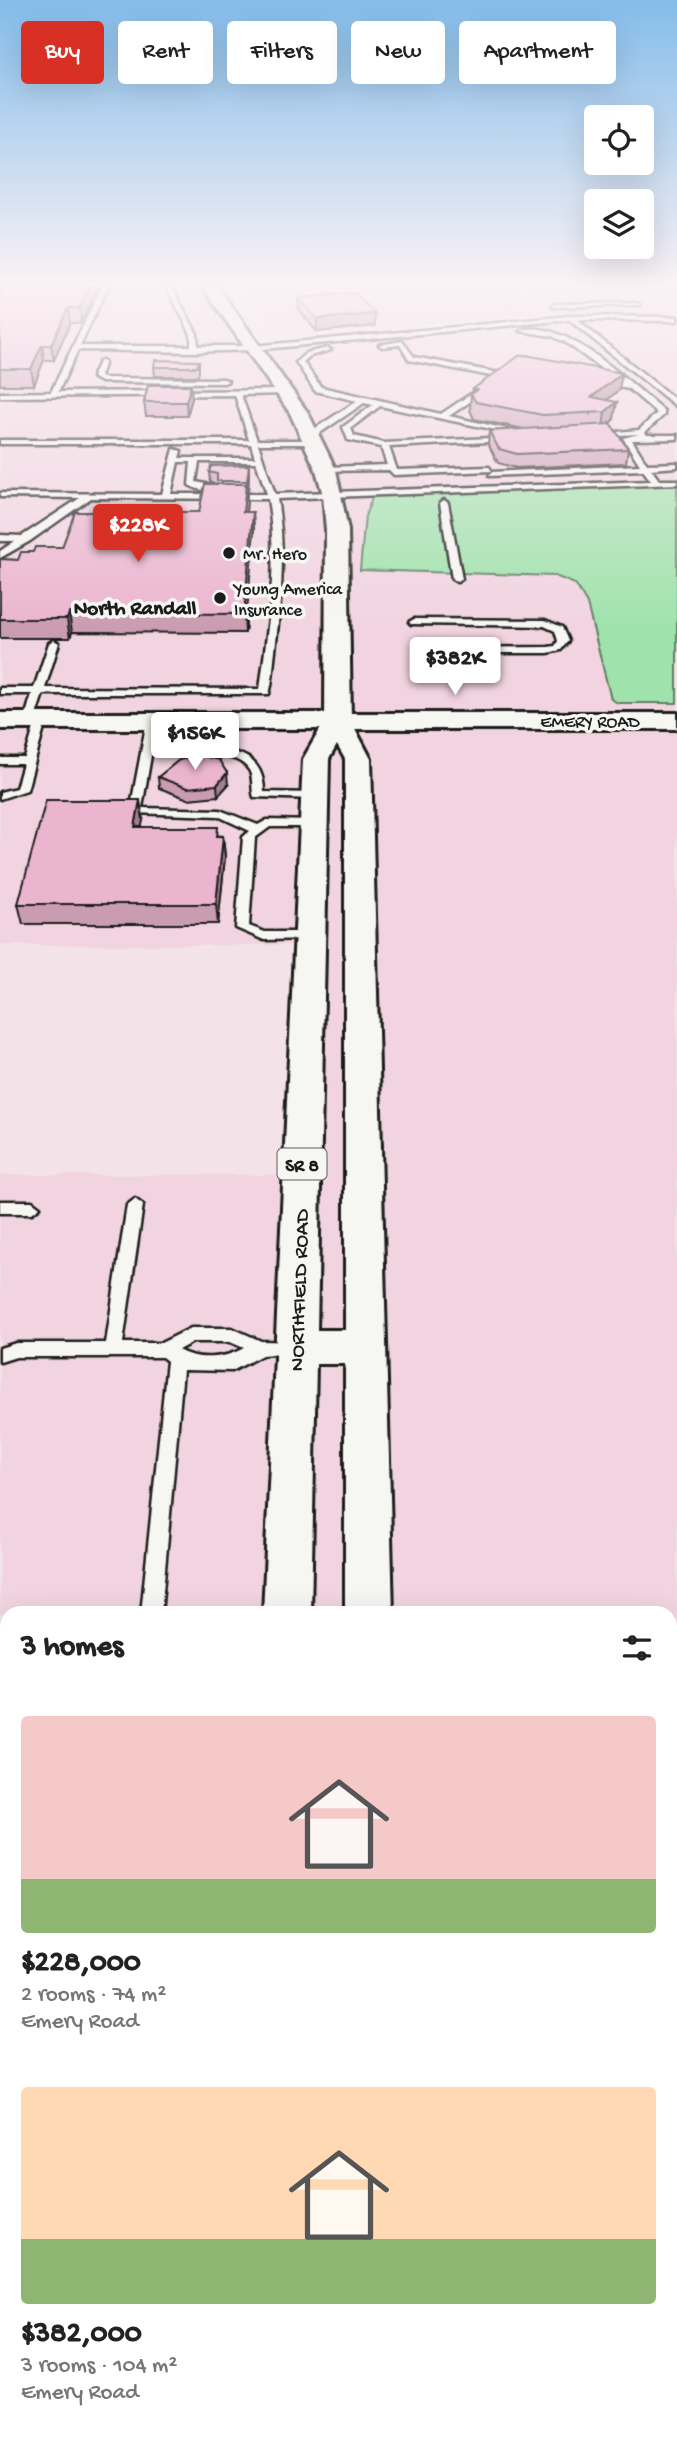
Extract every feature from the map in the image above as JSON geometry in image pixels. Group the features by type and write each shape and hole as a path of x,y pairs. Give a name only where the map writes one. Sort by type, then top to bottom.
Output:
{"main road":[{"path":"289,400 313,438 333,495 338,546 338,721 358,759 369,1606"},
{"name":"EMERY ROAD","path":"0,721 677,721"},
{"name":"NORTHFIELD ROAD","path":"288,1606 278,1347 309,941 316,759 338,721"},
{"path":"309,941 360,945"},
{"path":"278,1347 366,1347"}],"lane":[{"path":"0,691 265,692 272,643 278,520 256,442 240,400"},
{"path":"0,442 256,442 313,438 363,400"},
{"path":"364,400 380,403 541,437 384,445 351,438 347,427 380,403"},
{"path":"442,416 466,400"},
{"path":"646,400 661,413 643,435 627,438 657,483"},
{"path":"591,435 677,437"},
{"path":"166,496 178,441"},
{"path":"474,441 480,451"},
{"path":"384,445 394,473 677,465"},
{"path":"175,460 261,460"},
{"path":"196,460 194,486 271,493 333,495 677,482"},
{"path":"484,460 499,488"},
{"path":"325,470 392,467"},
{"path":"0,495 166,496 271,493"},
{"path":"0,555 89,496"},
{"path":"444,503 457,579"},
{"path":"0,538 27,539"},
{"path":"414,622 545,623 559,629 563,641 558,648 548,650 426,650"},
{"path":"0,796 21,790 29,761 37,691 54,643"},
{"path":"152,721 136,811 220,813 259,830"},
{"path":"190,721 187,752 221,754 253,765 258,772 258,795 314,810"},
{"path":"0,761 29,761"},
{"path":"309,941 264,936 242,928 249,837 267,824 314,810"},
{"path":"113,1350 135,1205"},
{"path":"0,1207 32,1206"},
{"path":"152,1606 169,1354 191,1335 232,1335 278,1347"},
{"path":"5,1349 113,1350 169,1354 185,1363 232,1364 278,1347"}],"shaded area":[{"path":"0,400 677,400 677,1606 0,1606 0,1175 302,1175 308,945 0,945"}],"green space":[{"path":"677,485 677,703 618,703 611,699 587,604 575,584 555,576 360,570 365,516 373,496"}],"building":[{"path":"144,400 187,400 186,402"},
{"path":"475,400 617,402 605,412 543,415"},
{"path":"611,424 628,449 517,454 499,449 489,431"},
{"path":"249,465 247,481 217,481 217,474 209,472 211,466"},
{"path":"205,484 246,484 243,512 253,512 244,614 69,613 67,619 0,619 0,559 18,560 21,552 33,552 35,547 62,547 75,512 199,512"},
{"path":"200,755 219,760 227,773 217,785 187,788 158,777 179,760"},
{"path":"46,800 140,800 135,827 218,827 217,836 223,836 216,904 18,904"}],"place":[{"name":"Mr. Hero","path":"229,553"},
{"name":"Young America Insurance","path":"220,598"}],"district":[{"name":"North Randall","path":"135,607"}]}
